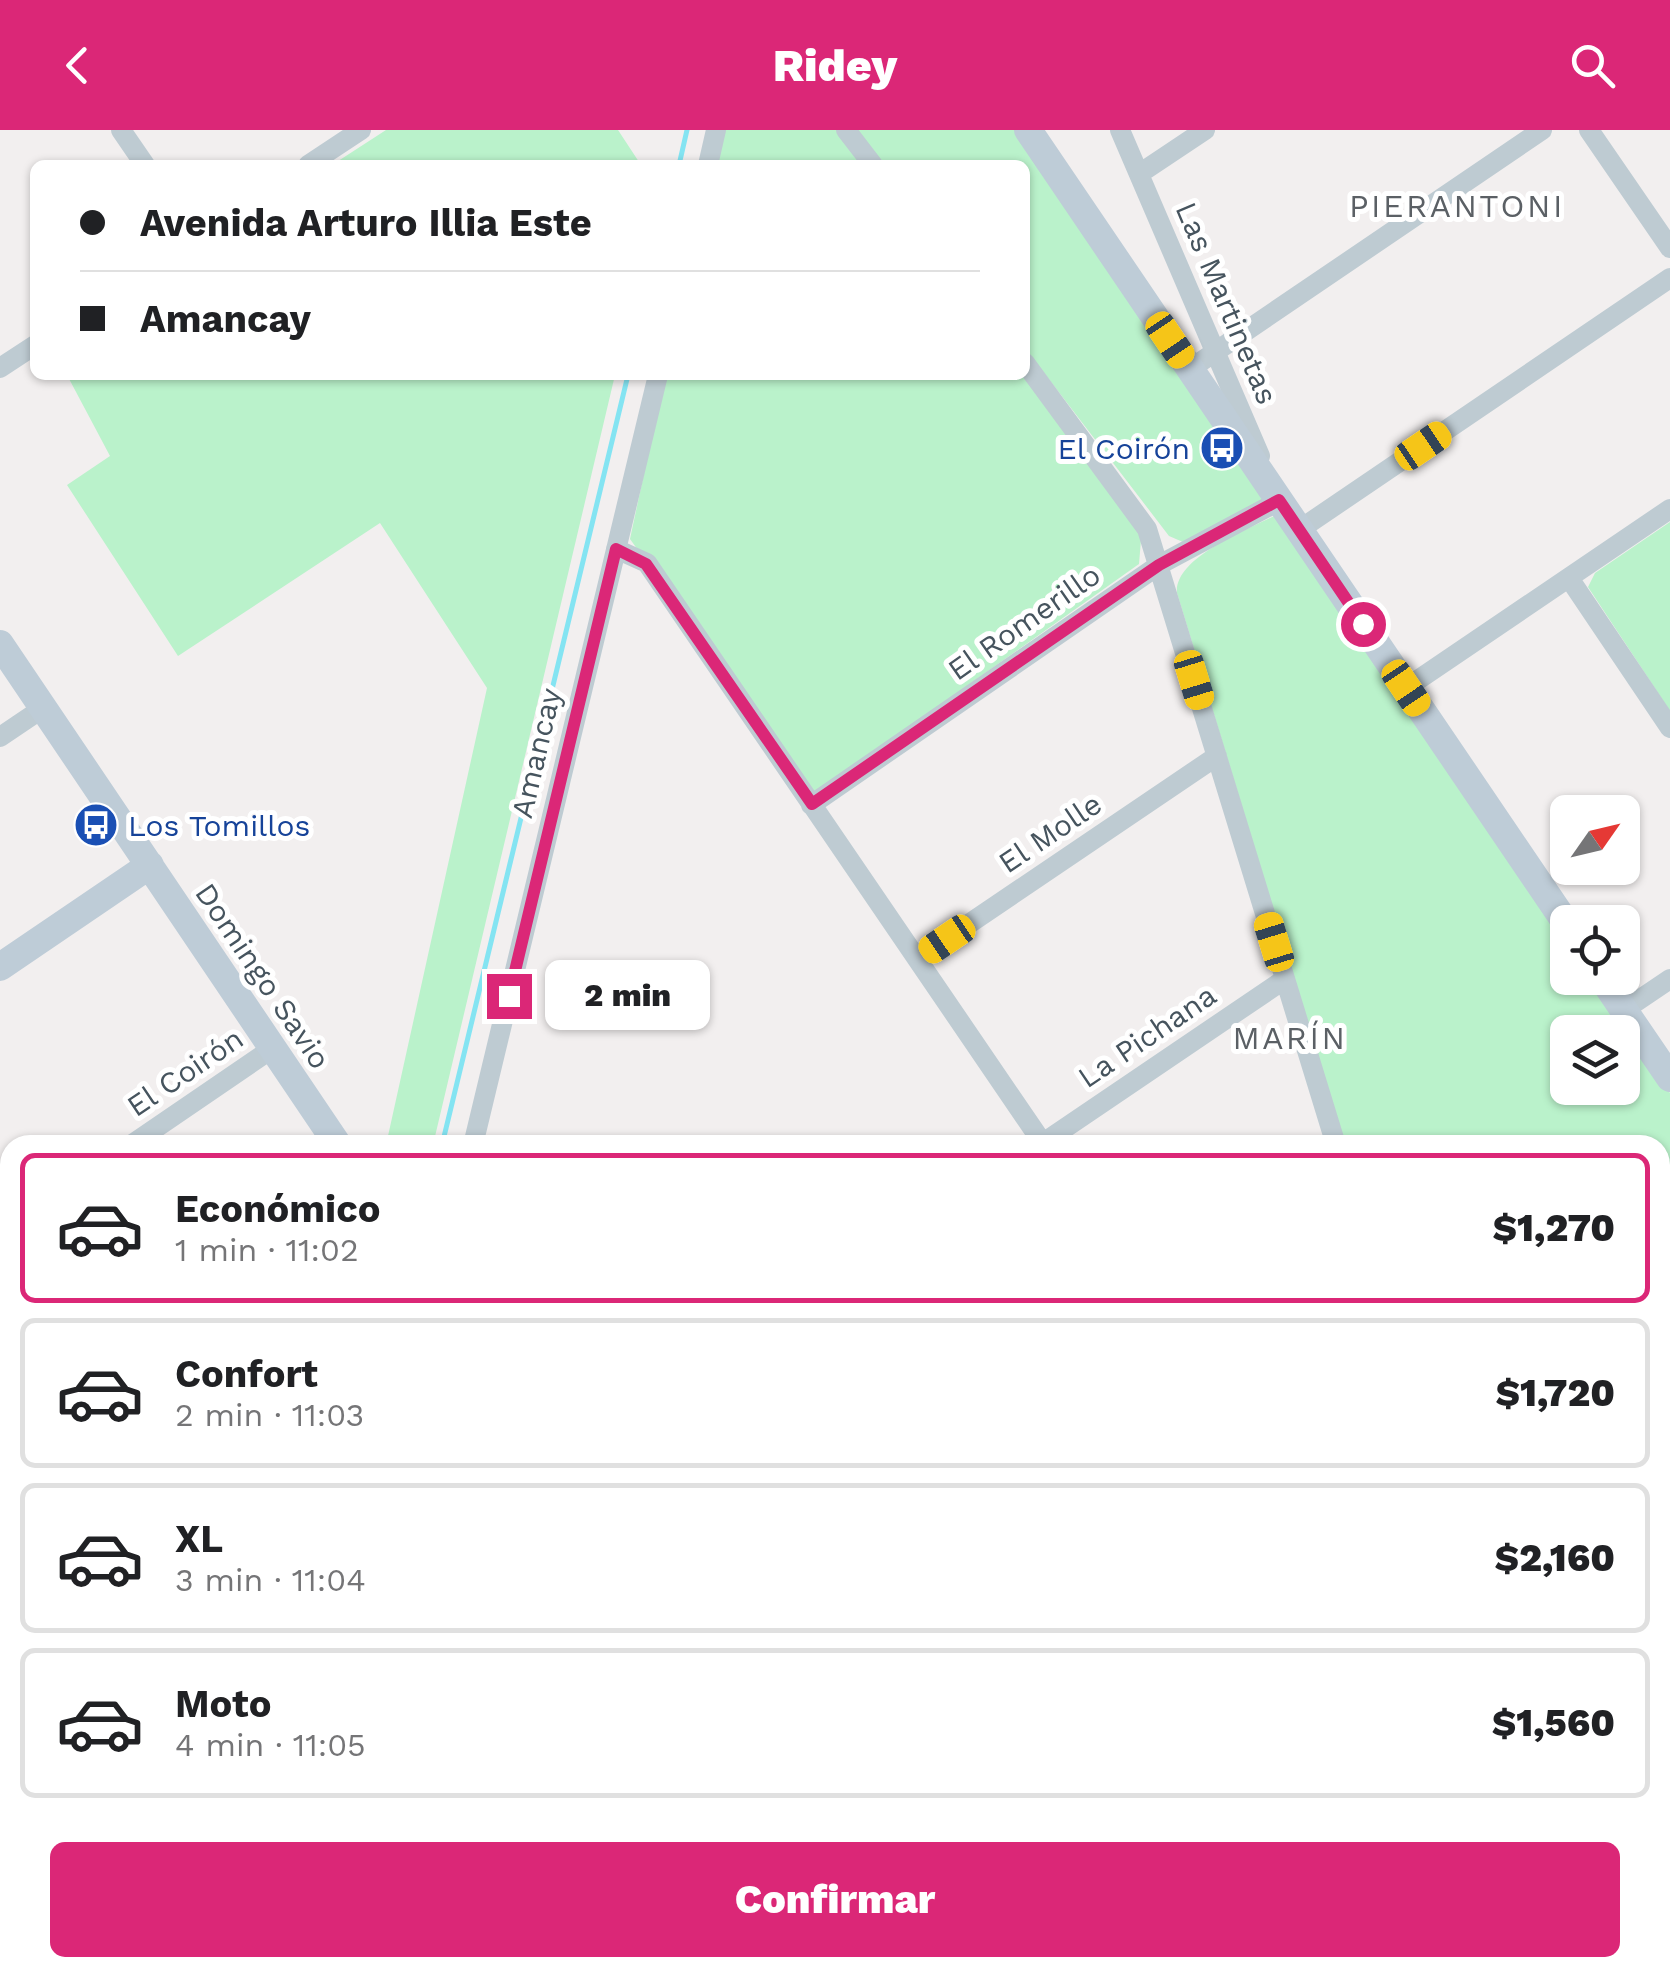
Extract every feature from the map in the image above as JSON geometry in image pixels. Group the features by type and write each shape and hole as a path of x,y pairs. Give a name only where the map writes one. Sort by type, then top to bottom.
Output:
{"street":[{"path":"121,130 142,160"},
{"path":"709,160 716,130"},
{"path":"846,130 869,160"},
{"path":"1028,130 1554,905"},
{"name":"Las Martinetas","path":"1120,130 1279,500"},
{"path":"1139,174 1205,130"},
{"path":"1190,370 1542,130"},
{"path":"1589,130 1670,248"},
{"path":"315,160 356,131"},
{"path":"1299,530 1670,278"},
{"path":"0,368 30,348"},
{"path":"1030,370 1144,522 1333,1135"},
{"name":"Amancay","path":"476,1135 657,380"},
{"name":"El Romerillo","path":"812,804 1159,565 1279,500"},
{"path":"1406,688 1670,509"},
{"path":"616,549 646,564 1038,1135"},
{"path":"1568,578 1670,728"},
{"name":"Domingo Savio","path":"0,644 331,1135"},
{"path":"0,737 43,708"},
{"name":"El Molle","path":"917,959 1217,756"},
{"path":"0,967 150,865"},
{"name":"La Pichana","path":"1057,1135 1286,979"},
{"path":"1624,1010 1670,979"},
{"path":"1614,995 1670,1078"},
{"name":"El Coirón","path":"146,1135 273,1048"}],"green space":[{"path":"386,130 618,130 638,160 340,160"},
{"path":"724,130 838,130 861,160 717,160"},
{"path":"856,130 1018,130 1268,498 1183,542 1169,536 1030,355 1030,160 879,160"},
{"path":"70,380 614,380 435,1135 388,1135 487,688 380,523 178,656 67,485 110,456"},
{"path":"664,380 1029,380 1132,516 1141,540 1139,564 813,795 630,539"},
{"path":"1278,514 1550,916 1550,995 1604,995 1617,1015 1550,1015 1550,1105 1640,1105 1640,1049 1670,1093 1670,1135 1342,1135 1177,593 1187,568 1216,546"},
{"path":"1670,522 1670,711 1588,587 1595,573"}],"waterway":[{"path":"680,160 687,130"},
{"path":"444,1135 627,380"}],"place":[{"name":"El Coirón","path":"1222,448"},
{"name":"Los Tomillos","path":"96,825"}],"district":[{"name":"PIERANTONI","path":"1457,206"},
{"name":"MARÍN","path":"1290,1038"}],"route":[{"path":"509,996 616,549 638,556 646,564 812,804 1159,565 1279,500 1363,624"}]}
